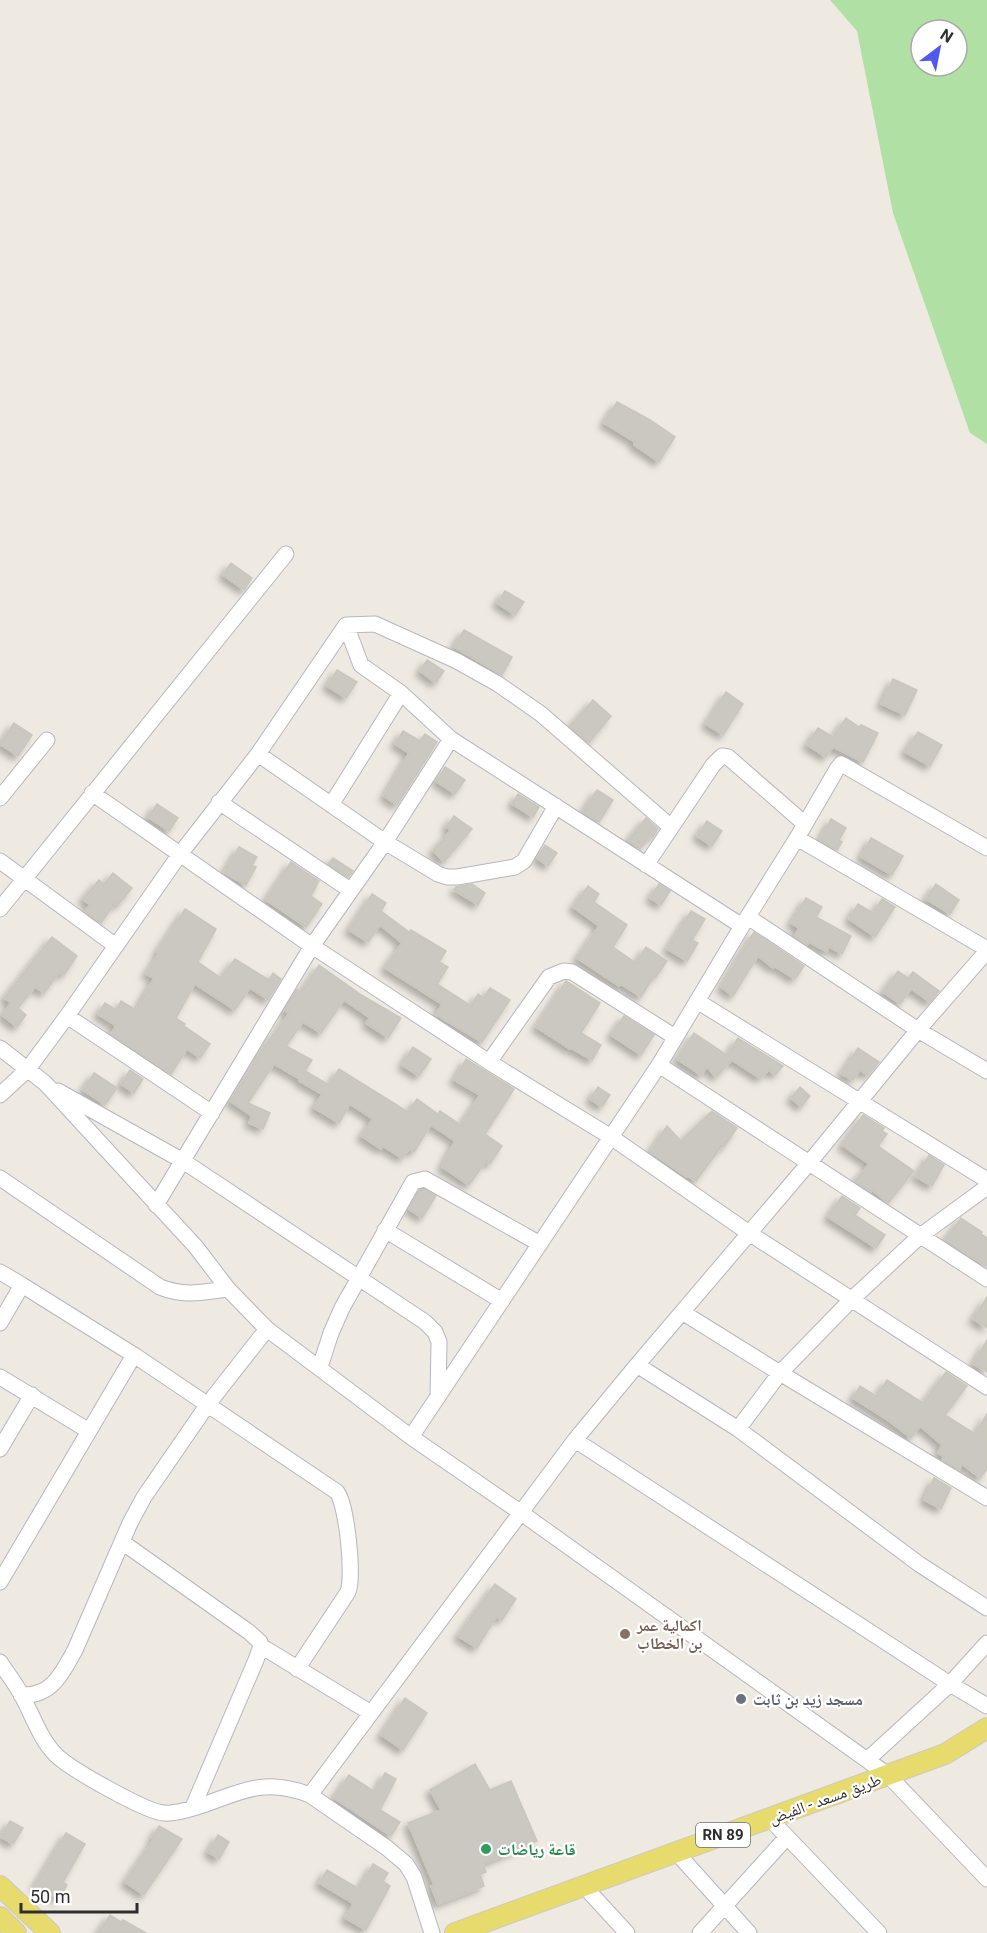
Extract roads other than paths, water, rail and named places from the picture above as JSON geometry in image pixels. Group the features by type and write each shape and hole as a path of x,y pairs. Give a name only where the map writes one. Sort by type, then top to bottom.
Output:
{"main road":[{"name":"طريق مسعد - الفيض","path":"454,1933 484,1928 583,1885 945,1754 987,1728"},
{"path":"0,1886 50,1933"},
{"path":"0,1917 16,1933"}],"street":[{"path":"0,909 286,554"},
{"path":"346,626 375,624 457,661 498,684 541,714 671,827"},
{"path":"346,626 361,665 401,693 451,739 646,865 745,922 987,1071"},
{"path":"0,1095 28,1069 180,854 258,754 346,626"},
{"path":"331,805 401,693"},
{"path":"156,1205 312,946 385,842 451,739"},
{"path":"0,798 47,740"},
{"path":"258,754 385,842 438,874 447,877 515,867 524,861 556,806"},
{"path":"646,865 713,765 722,756 728,757 805,824"},
{"path":"411,1437 659,1065 837,769 842,764 987,848"},
{"path":"92,792 312,946 489,1062 611,1137 749,1233 987,1387"},
{"path":"219,802 350,890"},
{"path":"310,1795 575,1440 987,950 797,838"},
{"path":"0,861 116,946"},
{"path":"489,1062 549,977 564,971 572,972 675,1036"},
{"path":"697,1001 987,1180"},
{"path":"67,1016 212,1113"},
{"path":"0,1048 45,1083 195,1247 228,1289 267,1329 411,1437 520,1512 888,1775 987,1879"},
{"path":"659,1065 987,1279"},
{"path":"45,1083 183,1161 425,1322 435,1332 440,1342 438,1397"},
{"path":"0,1178 160,1287 175,1293 228,1289"},
{"path":"320,1367 331,1333 358,1277 413,1182 424,1179 540,1244"},
{"path":"738,1429 780,1373 852,1299 920,1236 987,1187"},
{"path":"385,1230 502,1301"},
{"path":"0,1272 134,1355 337,1492 342,1502 349,1546 351,1584 297,1669"},
{"path":"0,1323 22,1285"},
{"path":"682,1312 987,1498"},
{"path":"21,1695 34,1696 48,1689 65,1668 144,1497 208,1404 267,1329"},
{"path":"0,1582 134,1355"},
{"path":"637,1365 738,1429 919,1564 987,1608"},
{"path":"0,1377 89,1431"},
{"path":"0,1449 32,1395"},
{"path":"575,1440 987,1706"},
{"path":"122,1542 260,1642 261,1647 193,1807"},
{"path":"867,1760 950,1684 987,1643"},
{"path":"261,1647 371,1713"},
{"path":"0,1662 57,1756 118,1794 164,1814 179,1812 250,1788 271,1786 291,1788 310,1795 387,1848 406,1864 414,1877 432,1933"},
{"path":"770,1819 879,1933"},
{"path":"700,1933 787,1837"},
{"path":"676,1851 748,1933"},
{"path":"583,1885 627,1933"}],"place":[{"name":"اكمالية عمر بن الخطاب","path":"625,1634"},
{"name":"مسجد زيد بن ثابت","path":"741,1699"},
{"name":"قاعة رياضات","path":"486,1849"}]}
